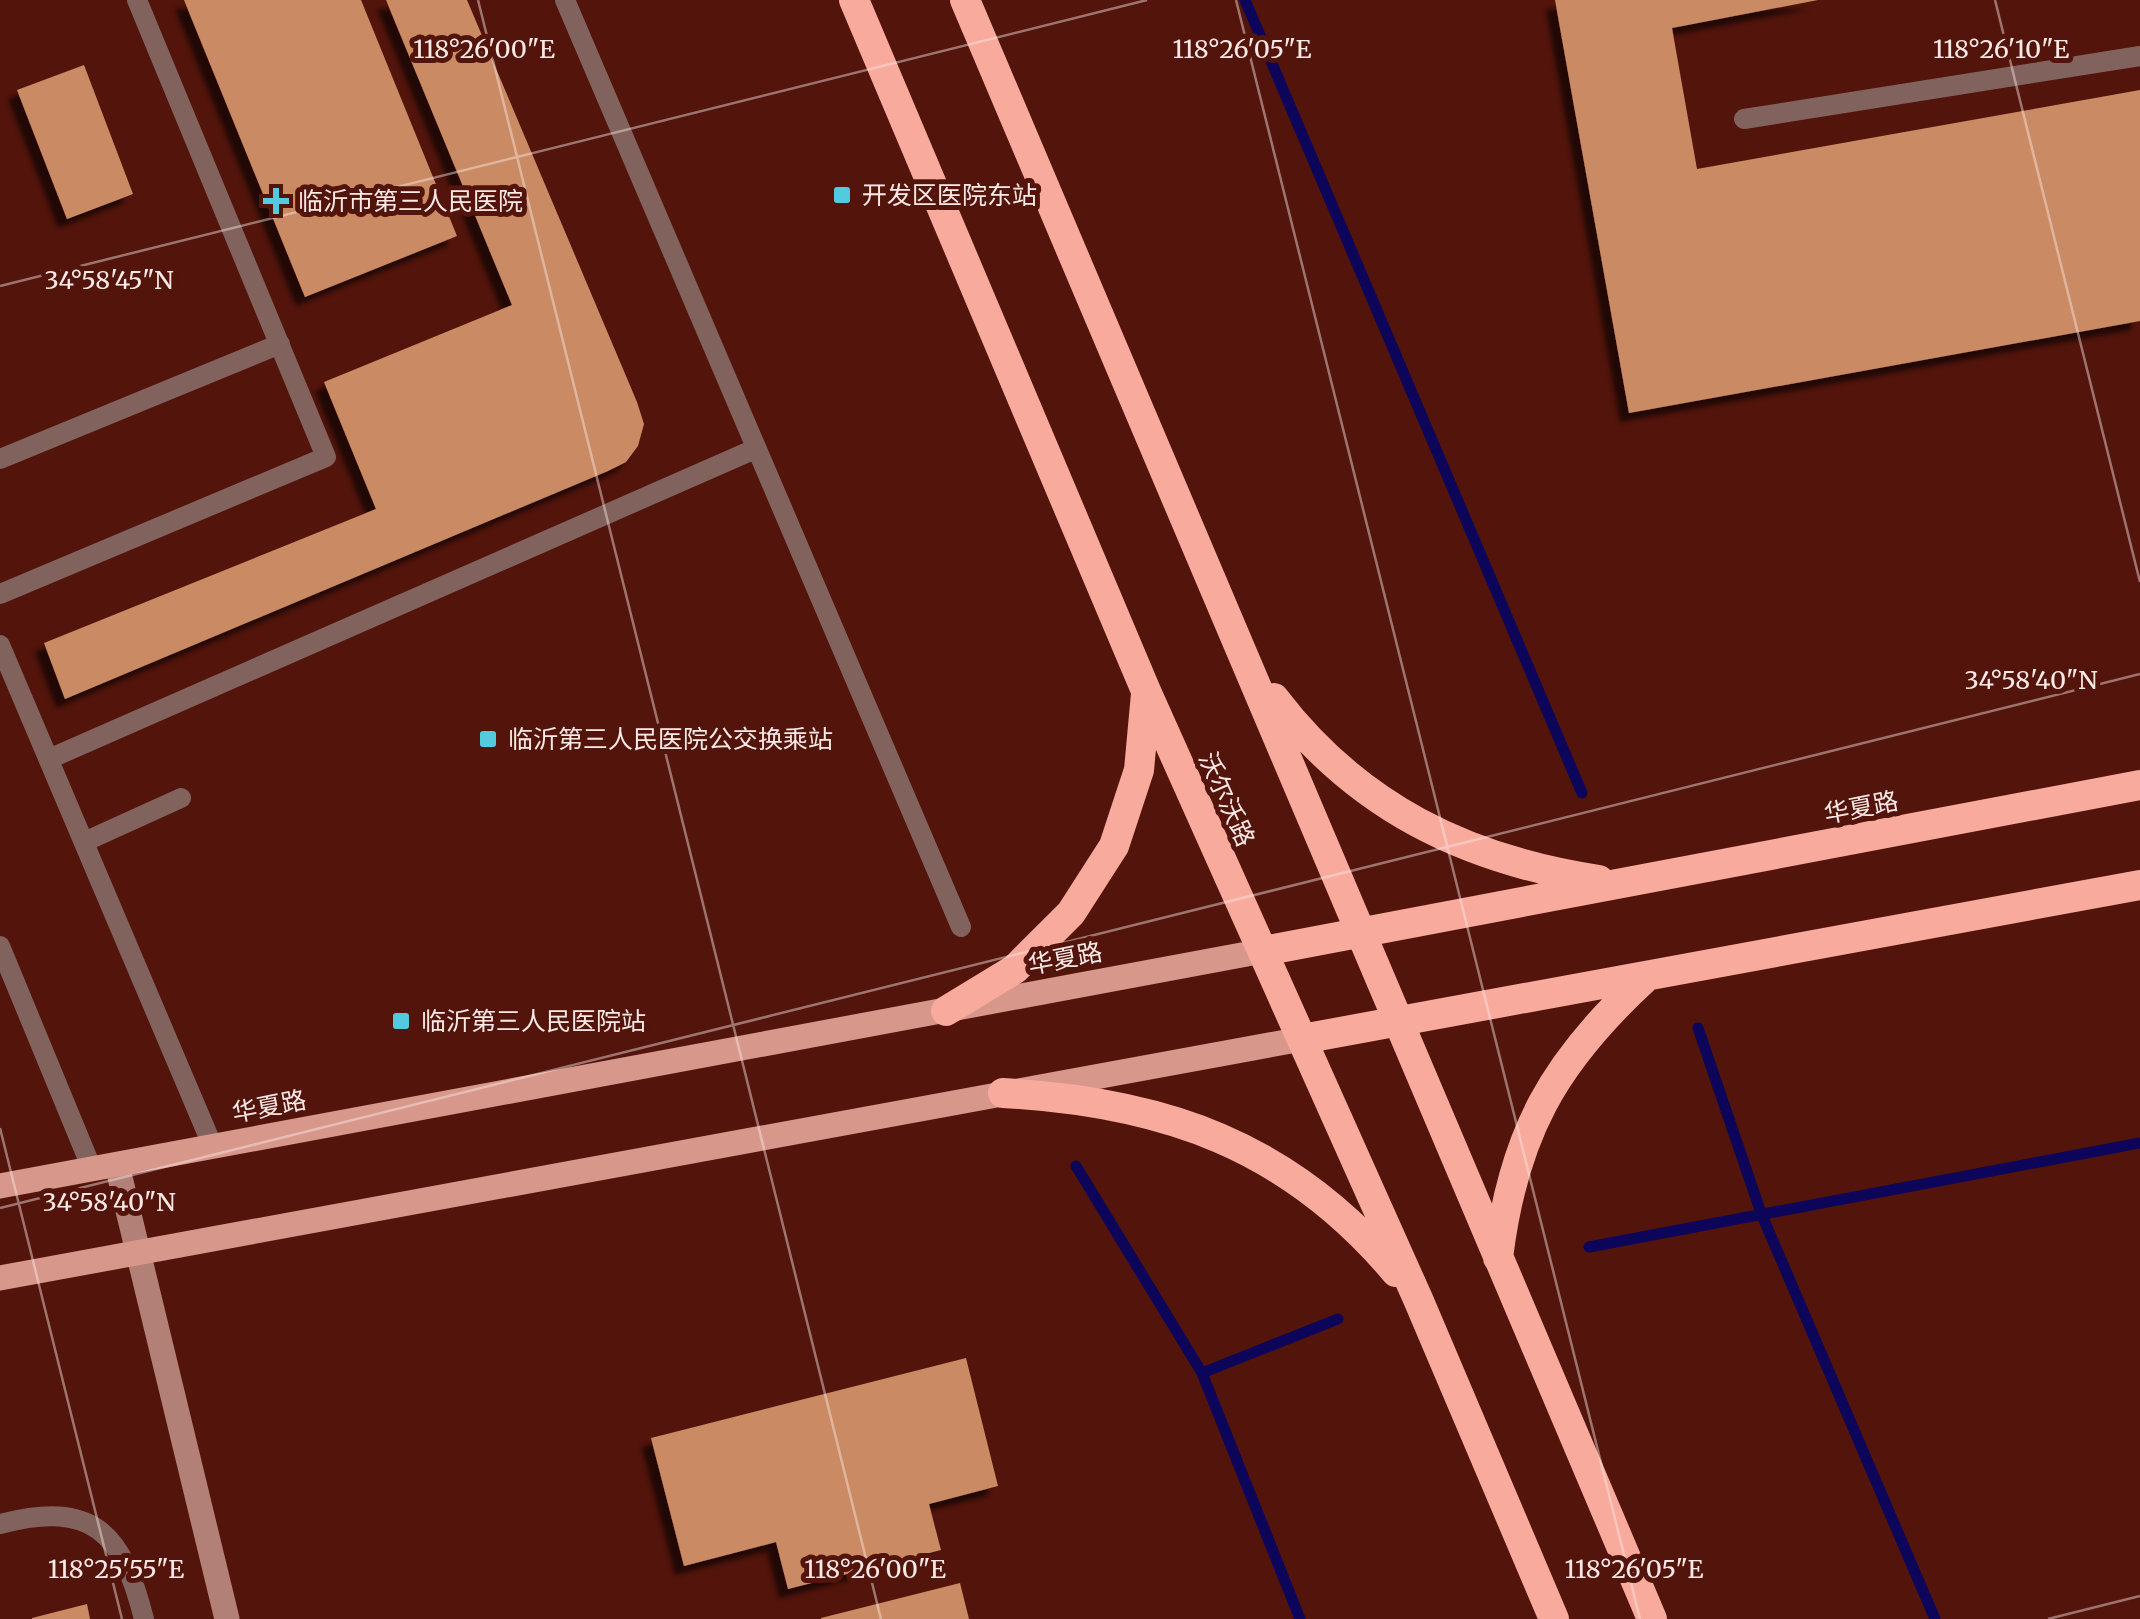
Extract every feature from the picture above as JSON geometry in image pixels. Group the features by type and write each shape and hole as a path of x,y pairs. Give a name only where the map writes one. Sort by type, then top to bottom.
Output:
{"highway":[{"name":"沃尔沃路","path":"854,0 1146,691 1418,1299 1554,1619"},
{"path":"964,0 1652,1619"},
{"path":"1247,662 1302,734 1369,794 1432,831 1532,870 1622,884"},
{"path":"946,1011 1014,969 1057,928 1071,914 1114,846 1139,770 1146,691"},
{"name":"华夏路","path":"1263,951 2140,784"},
{"path":"1302,1039 2140,885"},
{"path":"1498,1261 1506,1196 1526,1133 1548,1089 1596,1023 1645,978"},
{"path":"1003,1093 1083,1098 1161,1114 1236,1144 1305,1186 1366,1237 1418,1299"}],"main road":[{"name":"华夏路","path":"0,1186 1263,951"},
{"path":"0,1278 1302,1039"}],"street":[{"path":"104,1167 138,1253 227,1619"}],"lane":[{"path":"0,594 326,457 137,0"},
{"path":"565,0 962,928"},
{"path":"1744,118 2140,56"},
{"path":"0,460 280,344"},
{"path":"49,759 756,449"},
{"path":"0,644 213,1147"},
{"path":"84,842 181,798"},
{"path":"0,946 104,1167"},
{"path":"0,1524 61,1514 93,1524 117,1544 133,1574 144,1619"}],"building":[{"path":"184,0 361,0 457,236 305,297"},
{"path":"386,0 467,0 637,402 644,424 638,446 626,462 608,471 65,699 44,643 376,509 324,382 512,305"},
{"path":"1555,0 1818,0 1672,28 1697,169 2140,90 2140,321 1629,413"},
{"path":"84,65 133,194 67,219 17,90"},
{"path":"966,1358 998,1486 929,1504 941,1550 788,1589 776,1542 684,1566 651,1438"},
{"path":"960,1583 969,1619 821,1619 821,1618"},
{"path":"87,1604 90,1619 32,1619 32,1618"}],"waterway":[{"path":"1245,0 1582,793"},
{"path":"1698,1028 1761,1213 1935,1619"},
{"path":"1589,1247 2140,1143"},
{"path":"1076,1166 1202,1373 1300,1619"},
{"path":"1202,1373 1338,1319"}],"place":[{"name":"开发区医院东站","path":"842,195"},
{"name":"临沂市第三人民医院","path":"276,201"},
{"name":"临沂第三人民医院公交换乘站","path":"488,739"},
{"name":"临沂第三人民医院站","path":"401,1021"}]}
